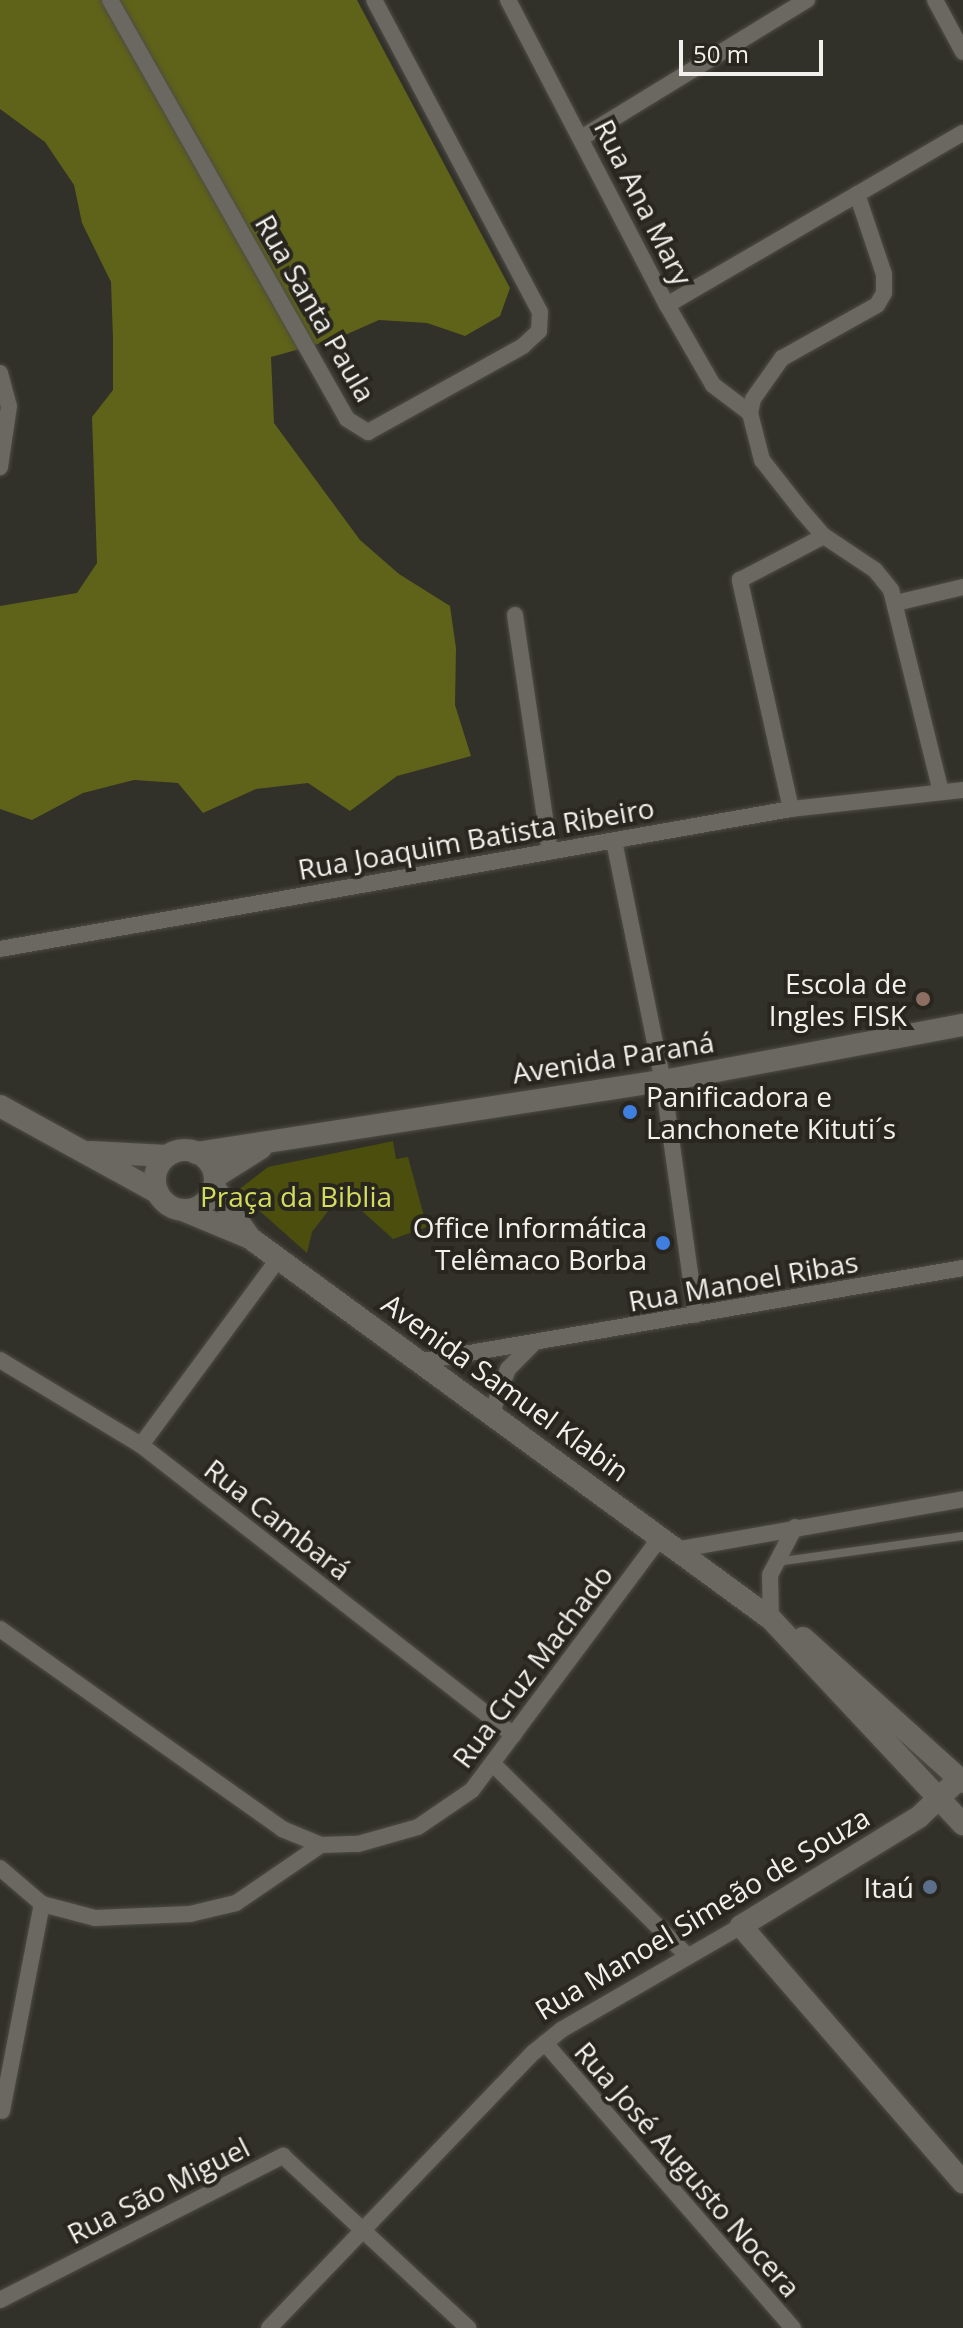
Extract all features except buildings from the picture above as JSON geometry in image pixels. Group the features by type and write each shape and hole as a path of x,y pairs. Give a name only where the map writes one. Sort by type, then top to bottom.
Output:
{"main road":[{"name":"Avenida Paraná","path":"196,1153 663,1081 963,1025"},
{"path":"0,1106 158,1193 171,1207 183,1210 202,1205 214,1182"},
{"name":"Avenida Paraná","path":"214,1182 271,1142"},
{"path":"81,1151 167,1156 196,1153 250,1238"},
{"path":"158,1193 156,1173 167,1156"},
{"name":"Avenida Samuel Klabin","path":"183,1210 250,1238 423,1361 778,1624 809,1640 961,1780"},
{"name":"Avenida Samuel Klabin","path":"778,1624 963,1824"},
{"name":"Rua Manoel Simeão de Souza","path":"741,1926 941,1801 961,1780"},
{"path":"741,1926 963,2182"}],"street":[{"name":"Rua Santa Paula","path":"110,0 347,419 368,432 523,346 539,331 540,312 374,0"},
{"name":"Rua Ana Mary","path":"508,0 583,137 667,305 713,385 751,406"},
{"path":"583,137 807,0"},
{"path":"935,0 963,52"},
{"path":"667,305 963,133"},
{"path":"857,194 884,274 884,293 877,305 782,358 751,406 762,460 824,536 875,570 896,603 941,792"},
{"path":"0,373 9,406 0,467"},
{"path":"791,809 740,580 824,536"},
{"path":"896,603 963,587"},
{"path":"515,615 550,851"},
{"name":"Rua Joaquim Batista Ribeiro","path":"0,949 791,809 963,790"},
{"path":"614,841 663,1081 696,1315"},
{"path":"141,1445 278,1259"},
{"name":"Rua Manoel Ribas","path":"423,1361 532,1345 963,1268"},
{"path":"492,1412 508,1369 532,1345"},
{"name":"Rua Cambará","path":"0,1360 141,1445 514,1735"},
{"path":"667,1544 795,1527 963,1499"},
{"path":"778,1624 770,1575 795,1527"},
{"name":"Rua Cruz Machado","path":"0,1629 300,1839 321,1845 389,1839 446,1812 494,1765 514,1735 667,1544"},
{"path":"494,1765 687,1955"},
{"path":"0,1868 42,1904 95,1918 190,1914 236,1903 321,1845"},
{"path":"2,2111 42,1904"},
{"name":"Rua Manoel Simeão de Souza","path":"269,2328 545,2043 687,1955 741,1926"},
{"name":"Rua José Augusto Nocera","path":"545,2043 793,2328"},
{"name":"Rua São Miguel","path":"0,2300 283,2156 367,2230"},
{"path":"367,2230 468,2328"}],"lane":[{"path":"775,1562 963,1536"}],"green space":[{"name":"Praça da Biblia","path":"393,1141 396,1159 408,1157 427,1227 393,1239 342,1193 312,1232 307,1253 237,1191 268,1167"}],"shaded area":[{"path":"0,0 357,0 510,288 500,316 465,336 427,323 379,320 336,339 271,357 274,423 360,540 399,574 450,606 456,648 455,705 471,756 397,776 350,811 308,783 256,789 203,813 178,783 134,780 83,793 32,820 0,809 0,606 77,593 97,563 92,417 113,390 113,339 111,282 82,223 74,185 45,142 0,109"}],"place":[{"name":"Escola de Ingles FISK","path":"923,999"},
{"name":"Panificadora e Lanchonete Kituti´s","path":"630,1112"},
{"name":"Office Informática Telêmaco Borba","path":"663,1243"},
{"name":"Itaú","path":"930,1887"}]}
